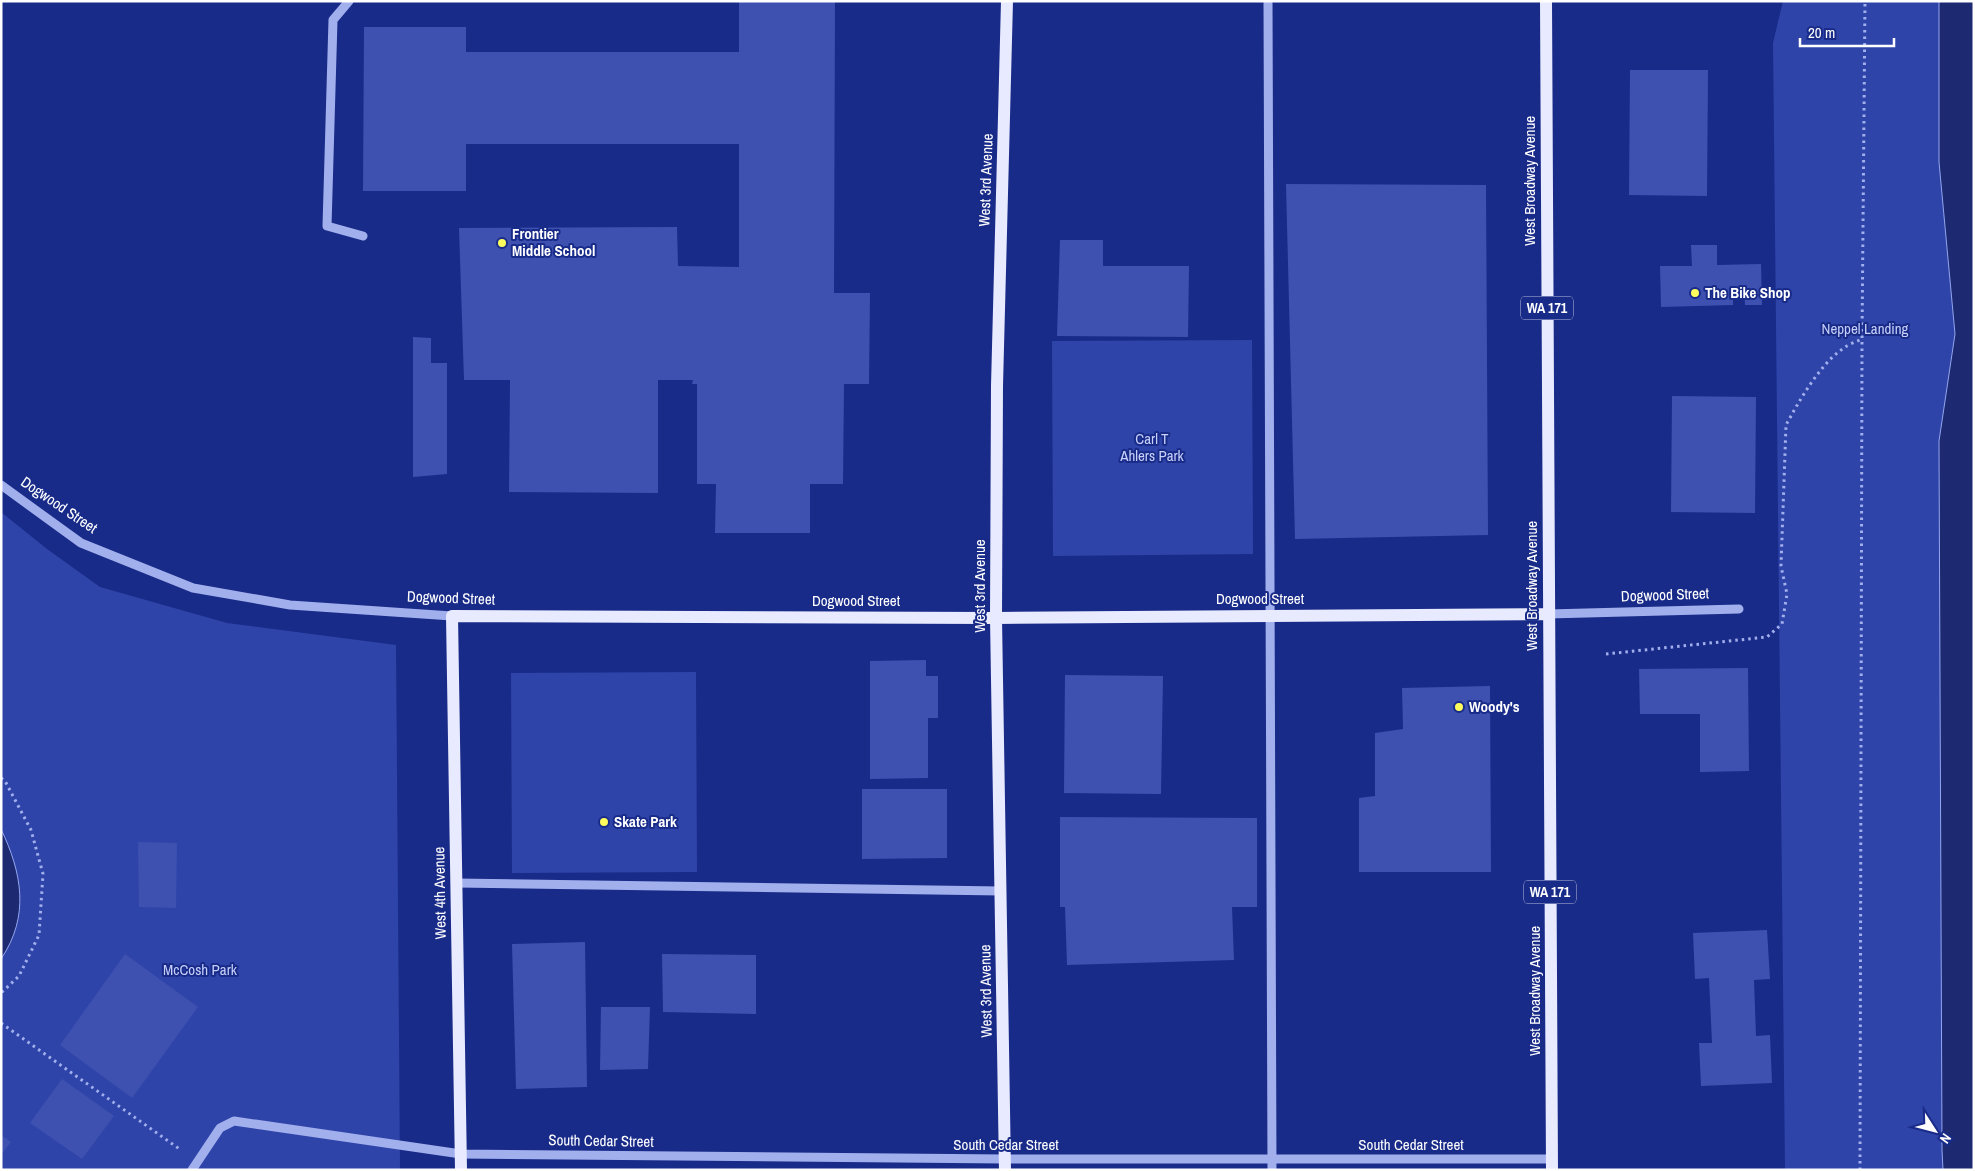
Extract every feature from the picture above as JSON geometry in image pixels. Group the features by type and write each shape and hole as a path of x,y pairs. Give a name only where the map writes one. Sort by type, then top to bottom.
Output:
{"main road":[{"name":"West 3rd Avenue","path":"1005,1164 996,618 996,386 1007,1"},
{"name":"West Broadway Avenue","path":"1546,1 1551,1164"},
{"name":"Dogwood Street","path":"452,616 996,618 1548,614"},
{"name":"West 4th Avenue","path":"452,616 461,1170"}],"street":[{"path":"349,1 333,20 327,226 363,236"},
{"path":"1268,1 1272,1170"},
{"name":"Dogwood Street","path":"1,485 81,543 193,588 290,605 452,616"},
{"name":"Dogwood Street","path":"1548,614 1739,609"},
{"path":"456,883 1001,891"},
{"name":"South Cedar Street","path":"192,1170 220,1128 234,1121 461,1154 1005,1164 1272,1159 1551,1164"}],"path":[{"path":"1860,1170 1862,339 1865,1"},
{"path":"1606,654 1767,637 1782,624 1786,594 1781,566 1786,425 1797,405 1824,368 1841,350 1862,339"},
{"path":"1,778 5,781 31,830 43,874 39,935 19,976 1,993"},
{"path":"1,1023 182,1150"}],"green space":[{"name":"Neppel Landing","path":"1783,1 1939,1 1939,162 1955,334 1939,441 1943,1170 1785,1170 1773,43"},
{"name":"Carl T Ahlers Park","path":"1252,340 1253,554 1053,556 1052,341"},
{"name":"McCosh Park","path":"1,512 47,549 100,587 227,623 396,645 400,1170 1,1170"},
{"name":"Skate Park","path":"696,672 697,872 512,873 511,673"}],"shaded area":[{"path":"1939,1 1974,1 1974,1170 1943,1170 1942,1150 1939,441 1955,334 1939,162"},
{"path":"1,829 14,862 20,894 16,927 1,959"}],"building":[{"path":"739,1 835,1 834,293 870,293 869,384 844,384 843,484 810,484 810,533 715,533 716,484 697,484 697,384 692,384 693,380 658,380 658,493 509,492 510,380 464,380 459,228 677,227 678,266 739,267 739,144 466,144 466,191 363,191 364,27 466,27 466,52 739,52"},
{"path":"1630,70 1708,70 1707,196 1629,195"},
{"path":"1286,184 1486,185 1488,535 1295,539"},
{"path":"1060,240 1103,240 1103,266 1189,266 1188,337 1057,336"},
{"path":"1691,245 1717,245 1717,265 1761,264 1762,305 1745,305 1744,287 1733,287 1733,305 1661,307 1660,266 1692,266"},
{"path":"413,337 431,338 431,363 447,363 447,474 413,477"},
{"path":"1672,396 1756,397 1755,513 1671,512"},
{"path":"926,660 926,676 938,676 938,718 928,718 928,778 870,779 870,661"},
{"path":"1748,668 1749,771 1700,772 1700,714 1640,714 1639,669"},
{"path":"1065,675 1163,676 1161,794 1064,793"},
{"path":"1490,686 1491,872 1359,872 1359,798 1375,796 1375,733 1403,729 1402,688"},
{"path":"862,789 947,789 947,858 862,859"},
{"path":"1060,817 1257,818 1257,907 1232,907 1234,960 1067,965 1065,907 1060,907"},
{"path":"138,842 177,843 176,908 139,907"},
{"path":"1767,930 1770,979 1754,980 1756,1036 1770,1035 1772,1083 1701,1086 1699,1043 1712,1043 1709,978 1695,979 1693,933"},
{"path":"585,942 587,1087 516,1089 512,944"},
{"path":"125,954 198,1007 132,1098 60,1045"},
{"path":"662,954 756,955 756,1014 663,1012"},
{"path":"601,1007 650,1007 648,1069 600,1070"},
{"path":"62,1079 114,1116 82,1159 30,1123"},
{"path":"1,1135 11,1142 1,1155"}],"place":[{"name":"Frontier Middle School","path":"502,243"},
{"name":"The Bike Shop","path":"1695,293"},
{"name":"Woody's","path":"1459,707"},
{"name":"Skate Park","path":"604,822"}]}
